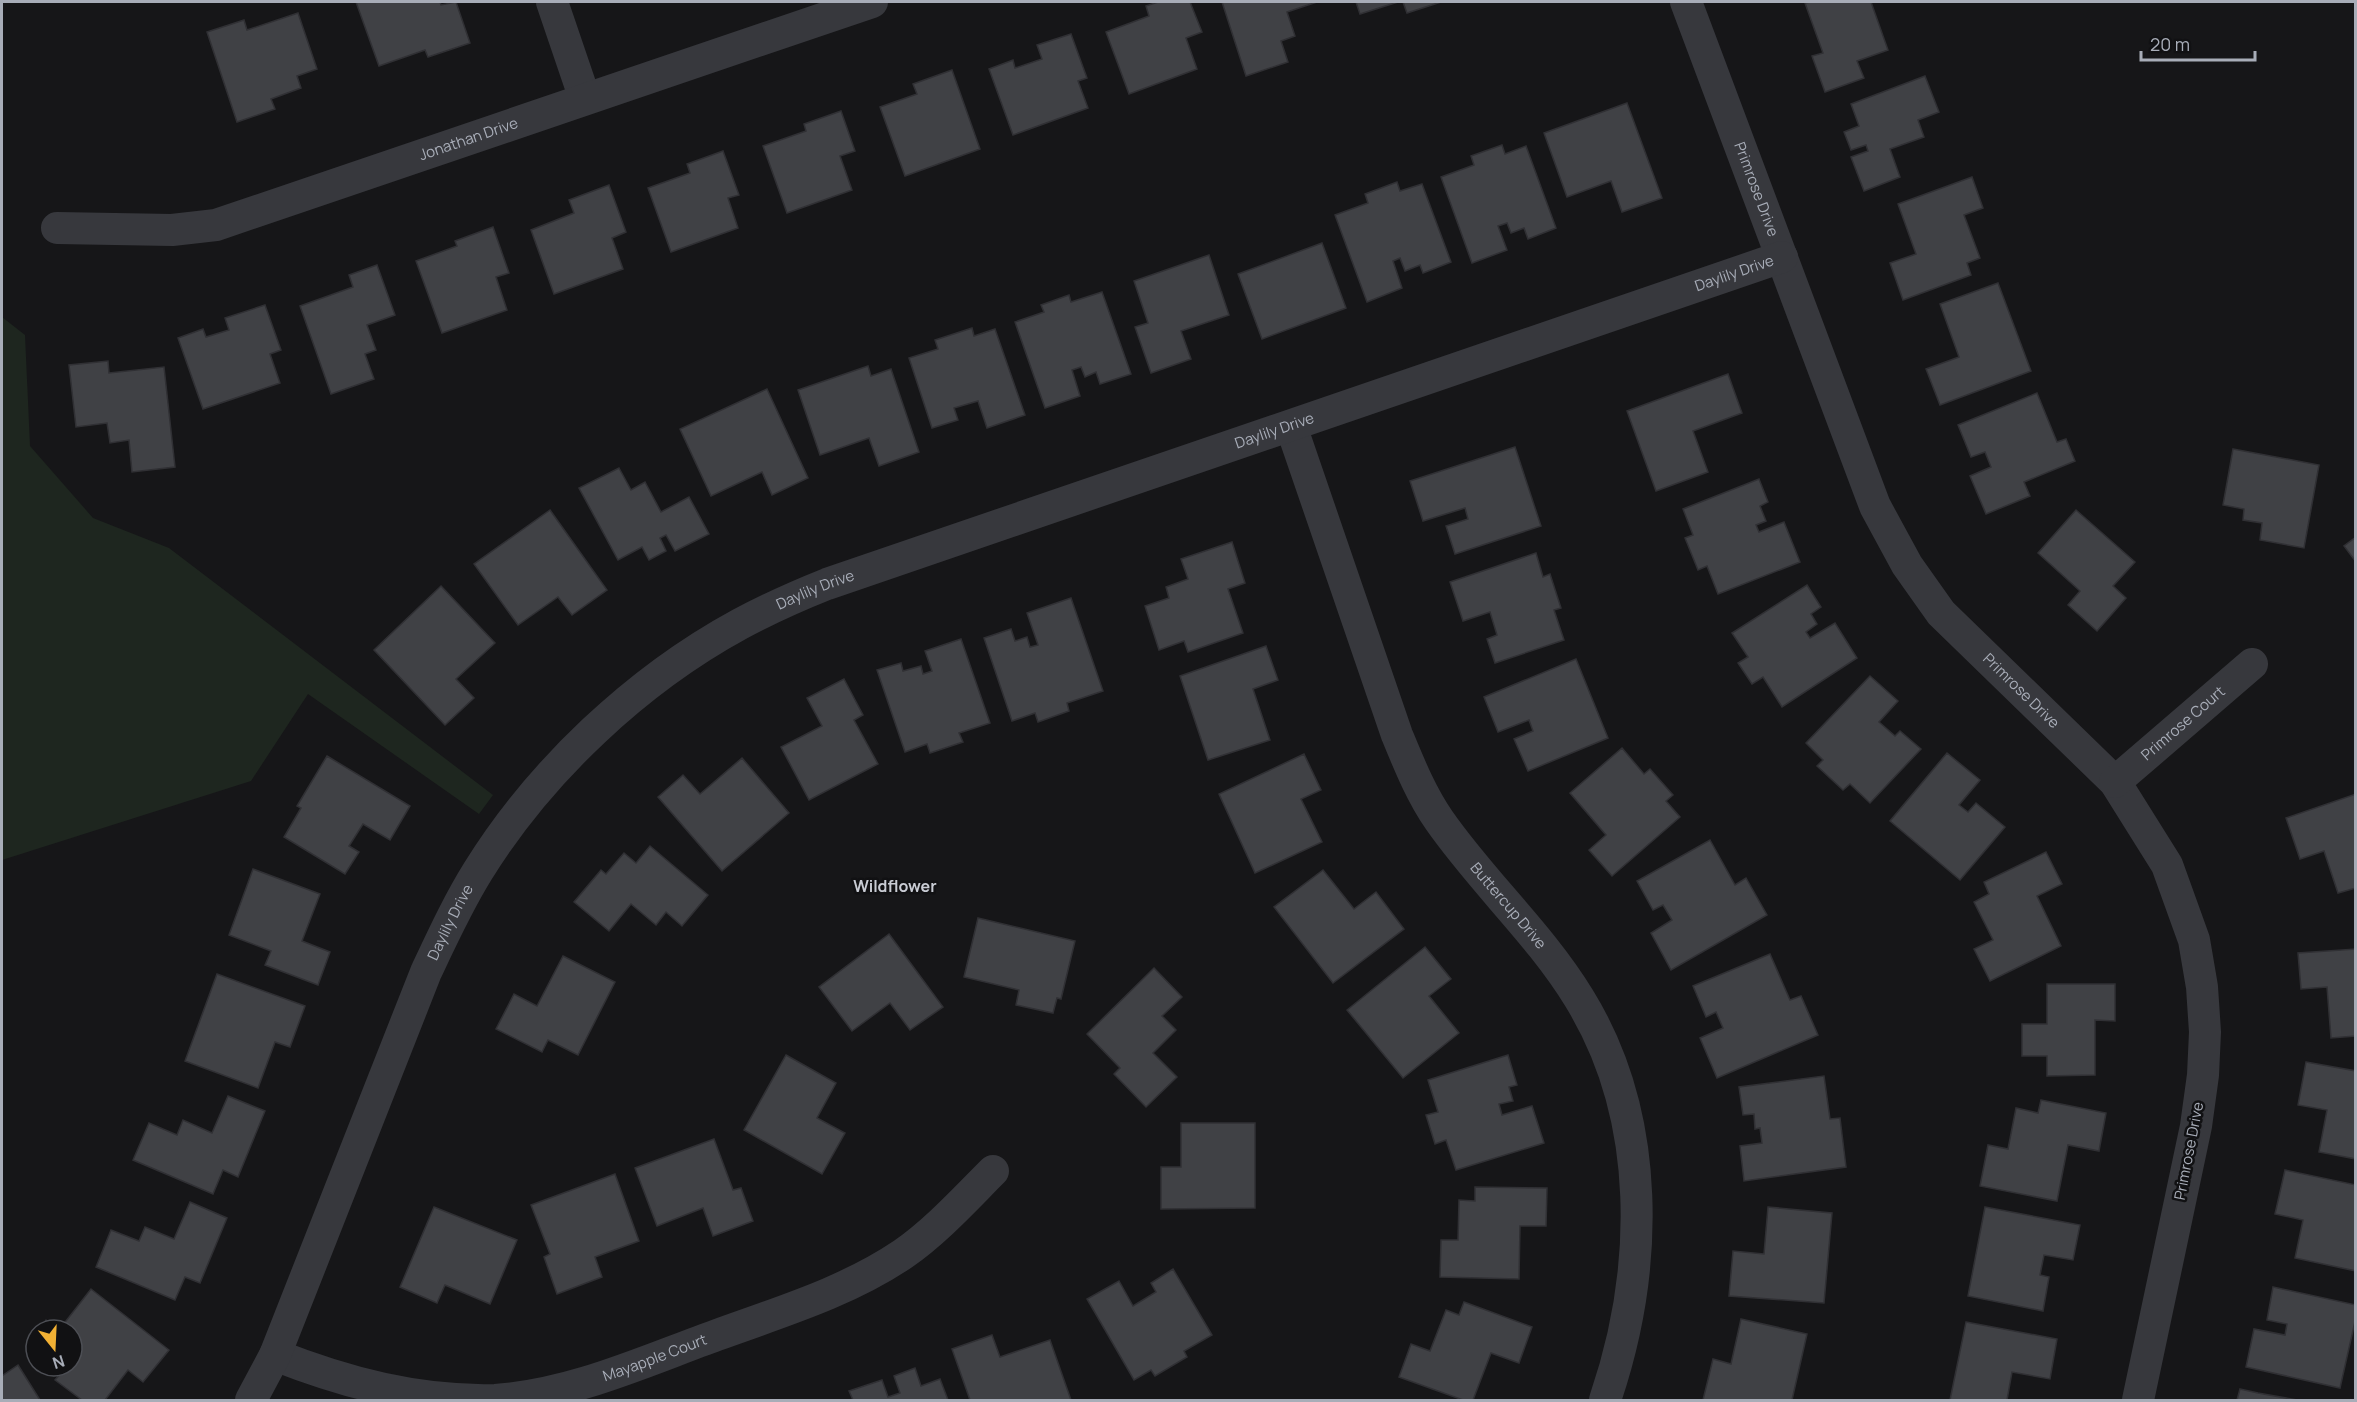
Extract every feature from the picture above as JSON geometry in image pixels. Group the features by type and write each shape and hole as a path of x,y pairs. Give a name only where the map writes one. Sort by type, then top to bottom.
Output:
{"street":[{"path":"552,2 585,99"},
{"name":"Jonathan Drive","path":"57,228 172,230 216,225 872,2"},
{"name":"Primrose Drive","path":"1686,2 1875,506 1906,565 1957,631 2115,782 2167,865 2194,940 2202,987 2205,1032 2203,1075 2196,1126 2138,1401"},
{"name":"Daylily Drive","path":"251,1401 275,1356 426,972 456,910 479,870 509,826 576,747 609,717 692,654 781,603 817,588 1782,257"},
{"name":"Buttercup Drive","path":"1291,426 1397,735 1414,777 1438,818 1464,853 1552,960 1579,998 1601,1040 1619,1090 1636,1170 1638,1209 1627,1312 1617,1365 1605,1401"},
{"name":"Primrose Court","path":"2115,782 2252,664"},
{"name":"Mayapple Court","path":"275,1356 321,1373 408,1396 495,1400 575,1386 842,1288 903,1254 943,1221 993,1171"}],"shaded area":[{"path":"2,317 25,335 30,446 93,518 169,548 493,795 479,814 308,694 251,781 2,860"}],"building":[{"path":"356,2 440,2 441,5 456,2 470,43 428,57 425,50 379,66"},
{"path":"1158,2 1190,2 1202,32 1186,38 1197,69 1129,94 1106,32 1149,16 1146,6"},
{"path":"1222,2 1317,2 1287,12 1295,36 1281,41 1288,62 1246,76"},
{"path":"1356,2 1398,2 1360,14"},
{"path":"1403,2 1441,2 1407,13"},
{"path":"1871,2 1888,50 1857,61 1864,78 1825,92 1812,56 1823,53 1805,3"},
{"path":"298,13 317,69 297,76 301,88 271,99 275,109 237,122 207,32 244,20 247,30"},
{"path":"1071,34 1087,78 1078,81 1088,108 1013,135 989,69 1013,60 1015,68 1042,59 1037,45"},
{"path":"952,70 980,149 905,176 880,107 917,94 913,84"},
{"path":"1925,76 1939,112 1918,120 1924,137 1890,149 1900,177 1864,191 1851,157 1868,151 1866,145 1851,150 1844,132 1859,126 1851,104"},
{"path":"1627,103 1662,198 1622,212 1611,181 1567,197 1544,133"},
{"path":"841,111 855,151 840,156 852,190 787,213 763,146 806,131 804,124"},
{"path":"1502,145 1505,154 1526,146 1556,228 1528,239 1524,228 1511,233 1507,223 1498,226 1507,250 1472,263 1441,177 1474,165 1471,156"},
{"path":"723,151 739,195 728,198 738,228 671,252 648,188 690,173 687,164"},
{"path":"1972,177 1983,208 1964,215 1980,258 1967,263 1971,275 1903,300 1890,263 1916,254 1898,204"},
{"path":"1397,182 1400,191 1422,184 1451,262 1423,273 1420,265 1405,271 1400,258 1393,261 1402,288 1367,302 1335,215 1368,203 1365,194"},
{"path":"609,185 626,232 612,238 623,269 554,294 531,230 574,213 569,200"},
{"path":"493,227 509,273 496,277 507,310 442,333 416,261 457,246 455,241"},
{"path":"1322,243 1346,308 1262,339 1238,274"},
{"path":"1209,255 1229,315 1181,331 1191,359 1151,373 1135,327 1148,323 1134,281"},
{"path":"377,265 395,315 367,325 376,350 365,354 374,379 331,394 300,306 353,287 349,275"},
{"path":"1998,283 2031,371 1940,405 1926,369 1959,357 1940,304"},
{"path":"1102,292 1131,374 1100,384 1096,372 1085,377 1081,367 1072,370 1080,396 1045,408 1015,322 1044,312 1041,305 1069,295 1071,302"},
{"path":"265,305 281,350 270,354 280,383 203,409 178,338 203,329 206,337 229,330 225,318"},
{"path":"972,328 974,336 995,329 1025,415 987,428 978,401 954,408 958,420 932,428 909,358 938,349 935,340"},
{"path":"108,361 109,373 164,367 175,467 132,472 129,440 110,443 107,423 76,427 69,365"},
{"path":"868,366 871,376 891,369 919,452 879,466 869,438 820,455 798,390"},
{"path":"1728,374 1742,413 1693,431 1708,472 1656,491 1627,411"},
{"path":"767,389 808,478 772,495 762,472 711,496 680,429"},
{"path":"2037,393 2057,442 2066,439 2075,461 2024,482 2030,496 1986,514 1970,476 1991,467 1985,452 1971,457 1958,425"},
{"path":"1515,447 1541,526 1455,554 1446,526 1468,519 1465,508 1423,521 1410,481"},
{"path":"2233,449 2319,465 2304,548 2260,540 2262,523 2243,520 2244,509 2223,505"},
{"path":"619,468 631,490 645,482 661,512 689,497 709,534 675,551 666,535 660,538 666,551 649,560 642,547 618,560 579,488"},
{"path":"1759,479 1768,502 1760,506 1766,521 1756,525 1759,532 1784,522 1800,562 1718,594 1707,566 1698,570 1685,538 1693,535 1683,509"},
{"path":"550,510 607,590 572,615 558,597 518,625 474,564"},
{"path":"2076,510 2135,562 2113,586 2126,598 2097,631 2068,605 2080,591 2038,553"},
{"path":"2356,537 2356,562 2344,546"},
{"path":"1232,542 1245,583 1228,589 1243,633 1188,652 1184,641 1159,650 1145,606 1169,598 1166,587 1188,579 1181,559"},
{"path":"1536,553 1543,577 1550,574 1561,608 1554,610 1564,640 1495,663 1487,639 1497,635 1490,612 1463,621 1450,582"},
{"path":"1807,585 1821,607 1811,614 1817,624 1806,632 1810,638 1835,623 1857,658 1782,707 1763,677 1752,684 1738,663 1748,657 1732,633"},
{"path":"441,586 495,643 456,679 474,698 445,725 374,650"},
{"path":"1071,598 1103,691 1067,703 1069,711 1038,722 1035,713 1012,721 984,638 1011,629 1015,641 1027,637 1030,647 1038,645 1027,613"},
{"path":"961,639 990,723 959,733 963,742 930,753 927,744 905,752 877,670 901,663 903,671 921,666 923,674 932,671 925,651"},
{"path":"1266,646 1278,680 1253,689 1270,740 1208,760 1180,676"},
{"path":"1576,659 1608,738 1528,771 1514,739 1533,731 1529,720 1498,732 1484,697"},
{"path":"1870,676 1898,701 1879,722 1895,736 1900,731 1921,749 1870,803 1850,784 1843,790 1817,766 1823,760 1806,743"},
{"path":"844,679 863,715 854,720 878,764 809,800 781,747 822,726 807,698"},
{"path":"1622,748 1644,774 1650,769 1673,795 1666,801 1680,817 1612,876 1589,850 1606,835 1570,793"},
{"path":"1947,753 1980,780 1959,805 1968,812 1976,803 2005,827 1960,880 1890,821"},
{"path":"1304,754 1321,790 1301,799 1322,842 1255,873 1219,794"},
{"path":"327,756 410,806 390,840 363,824 349,846 359,852 345,874 284,837 301,808 297,806"},
{"path":"742,758 789,813 722,871 658,797 683,775 700,794"},
{"path":"2356,794 2356,888 2338,893 2324,851 2300,859 2286,818"},
{"path":"1710,840 1735,885 1746,878 1767,915 1671,970 1651,933 1672,920 1663,905 1653,910 1637,881"},
{"path":"650,846 708,895 682,926 666,912 656,925 631,904 609,931 574,902 601,870 606,874 624,853 636,863"},
{"path":"2046,852 2062,884 2037,896 2061,946 1990,981 1974,949 1993,940 1974,902 1989,894 1984,882"},
{"path":"253,869 320,894 302,941 330,952 318,985 265,965 271,951 229,935"},
{"path":"1323,870 1354,909 1376,892 1404,929 1333,983 1274,907"},
{"path":"978,918 1075,941 1061,999 1057,998 1053,1013 1016,1005 1019,990 964,977"},
{"path":"889,934 943,1007 910,1030 890,1003 852,1031 819,987"},
{"path":"1425,947 1451,979 1429,996 1459,1033 1403,1078 1347,1010"},
{"path":"2356,949 2356,1036 2331,1038 2327,987 2301,989 2298,953"},
{"path":"1770,954 1790,1000 1801,996 1818,1035 1717,1078 1700,1038 1723,1028 1716,1012 1706,1017 1693,986"},
{"path":"563,956 615,982 578,1055 548,1040 542,1052 496,1029 514,994 537,1006"},
{"path":"1154,968 1182,997 1162,1016 1176,1030 1153,1053 1177,1077 1146,1107 1114,1074 1120,1068 1087,1034"},
{"path":"217,974 305,1006 290,1047 275,1042 258,1088 185,1061"},
{"path":"2047,984 2115,984 2115,1021 2095,1020 2095,1075 2047,1076 2047,1056 2022,1056 2022,1024 2047,1024"},
{"path":"786,1055 836,1083 817,1118 845,1133 822,1174 744,1130"},
{"path":"1508,1055 1517,1085 1509,1087 1513,1101 1499,1104 1502,1115 1532,1106 1544,1143 1456,1170 1446,1140 1435,1144 1426,1115 1438,1112 1428,1080"},
{"path":"2306,1062 2356,1071 2356,1159 2319,1152 2327,1110 2298,1105"},
{"path":"1824,1076 1830,1119 1840,1118 1846,1167 1744,1181 1740,1146 1762,1143 1760,1128 1755,1129 1754,1114 1743,1115 1739,1087"},
{"path":"228,1096 265,1111 238,1177 223,1170 213,1194 133,1160 149,1123 177,1135 183,1120 212,1133"},
{"path":"2041,1100 2106,1113 2099,1151 2068,1145 2057,1201 1980,1186 1988,1145 2008,1149 2016,1108 2038,1113"},
{"path":"1181,1123 1255,1123 1255,1208 1161,1209 1161,1167 1181,1167"},
{"path":"714,1139 733,1190 741,1188 753,1221 713,1236 703,1208 657,1226 635,1168"},
{"path":"2285,1170 2356,1185 2356,1271 2295,1258 2303,1220 2275,1214"},
{"path":"615,1174 639,1241 595,1257 602,1277 557,1294 544,1257 550,1254 531,1205"},
{"path":"1475,1187 1547,1188 1546,1226 1520,1226 1519,1279 1440,1277 1441,1240 1458,1240 1459,1200 1475,1201"},
{"path":"190,1202 227,1218 200,1283 185,1277 175,1300 96,1267 111,1230 139,1241 145,1227 174,1239"},
{"path":"434,1207 517,1240 490,1304 445,1285 437,1303 400,1287"},
{"path":"1768,1207 1832,1213 1824,1303 1729,1296 1733,1251 1764,1254"},
{"path":"1985,1207 2080,1225 2073,1260 2044,1255 2040,1275 2049,1277 2043,1311 1968,1296"},
{"path":"1173,1269 1212,1335 1184,1351 1187,1357 1155,1376 1151,1370 1134,1380 1087,1299 1119,1281 1133,1306 1156,1292 1151,1283"},
{"path":"2273,1287 2356,1305 2356,1317 2340,1388 2246,1367 2254,1329 2285,1335 2287,1324 2267,1320"},
{"path":"91,1289 169,1350 143,1382 128,1370 105,1400 82,1400 55,1380 57,1378 84,1378 84,1318 68,1318"},
{"path":"1464,1302 1532,1327 1519,1363 1491,1353 1473,1400 1463,1400 1399,1377 1411,1344 1430,1351 1446,1310 1459,1315"},
{"path":"1741,1319 1807,1334 1792,1400 1703,1400 1713,1359 1731,1364"},
{"path":"1966,1322 2057,1339 2050,1379 2012,1372 2007,1400 1950,1400"},
{"path":"992,1335 1000,1357 1050,1340 1071,1400 970,1400 952,1349"},
{"path":"18,1365 24,1378 40,1400 2,1400 2,1376"},
{"path":"915,1368 921,1386 940,1379 948,1400 853,1400 849,1391 882,1380 888,1397 900,1393 894,1376"},
{"path":"2240,1389 2258,1393 2297,1400 2237,1400"}],"district":[{"name":"Wildflower","path":"895,886"}]}
